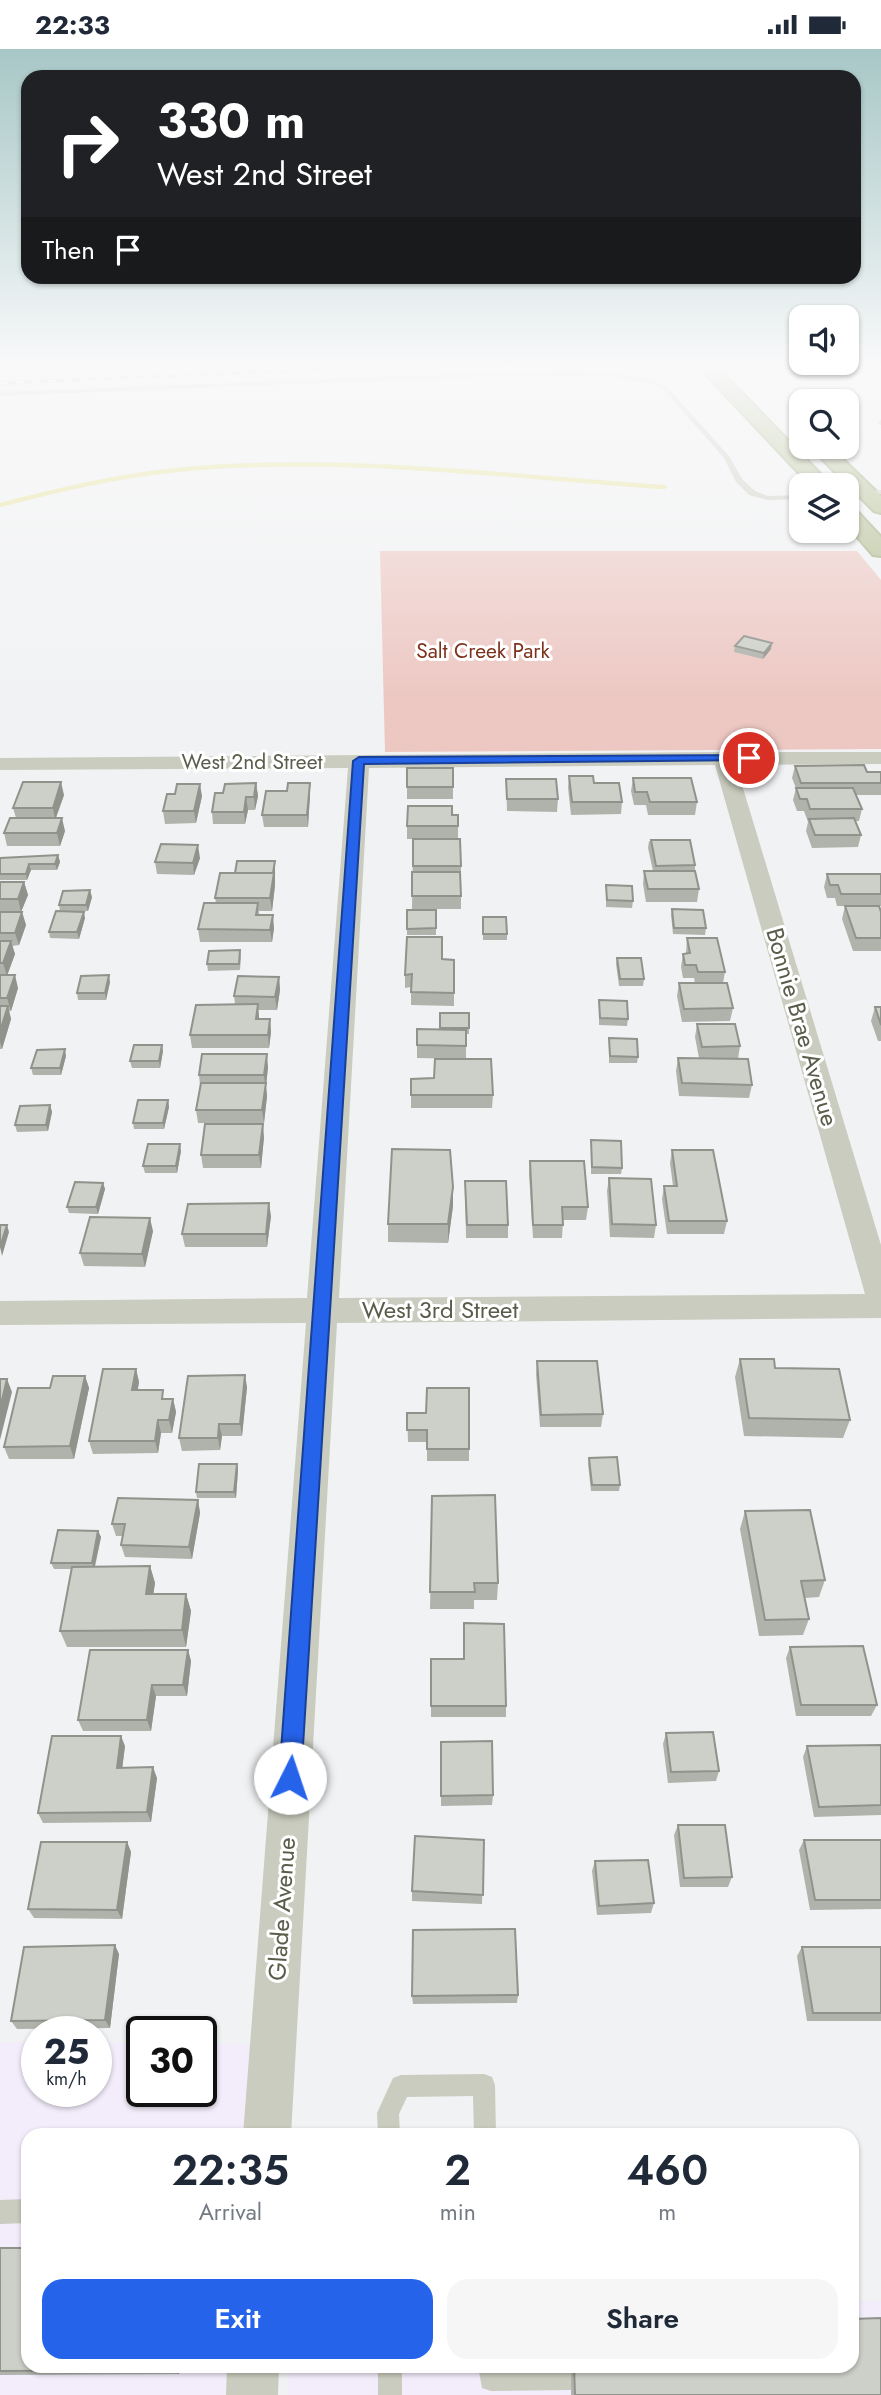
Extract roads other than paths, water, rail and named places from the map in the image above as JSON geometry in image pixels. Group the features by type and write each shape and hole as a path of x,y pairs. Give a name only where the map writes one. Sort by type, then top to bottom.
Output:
{"highway":[{"path":"849,477 869,497"},
{"path":"859,525 881,550"}],"street":[{"name":"Bonnie Brae Avenue","path":"723,758 881,1297"},
{"name":"West 2nd Street","path":"0,764 881,758"},
{"name":"Glade Avenue","path":"267,2128 359,761"},
{"name":"West 3rd Street","path":"0,1313 881,1306"},
{"path":"252,2395 253,2373"}],"lane":[{"path":"738,477 752,493 768,498 789,497"},
{"path":"388,2128 388,2113 401,2087 484,2085 485,2128"},
{"path":"0,2212 21,2211"},
{"path":"390,2373 390,2395"},
{"path":"491,2373 491,2379 571,2378"}],"waterway":[{"path":"0,505 124,477"},
{"path":"542,477 664,487"}],"park label":[{"name":"Salt Creek Park","path":"483,651"}]}
